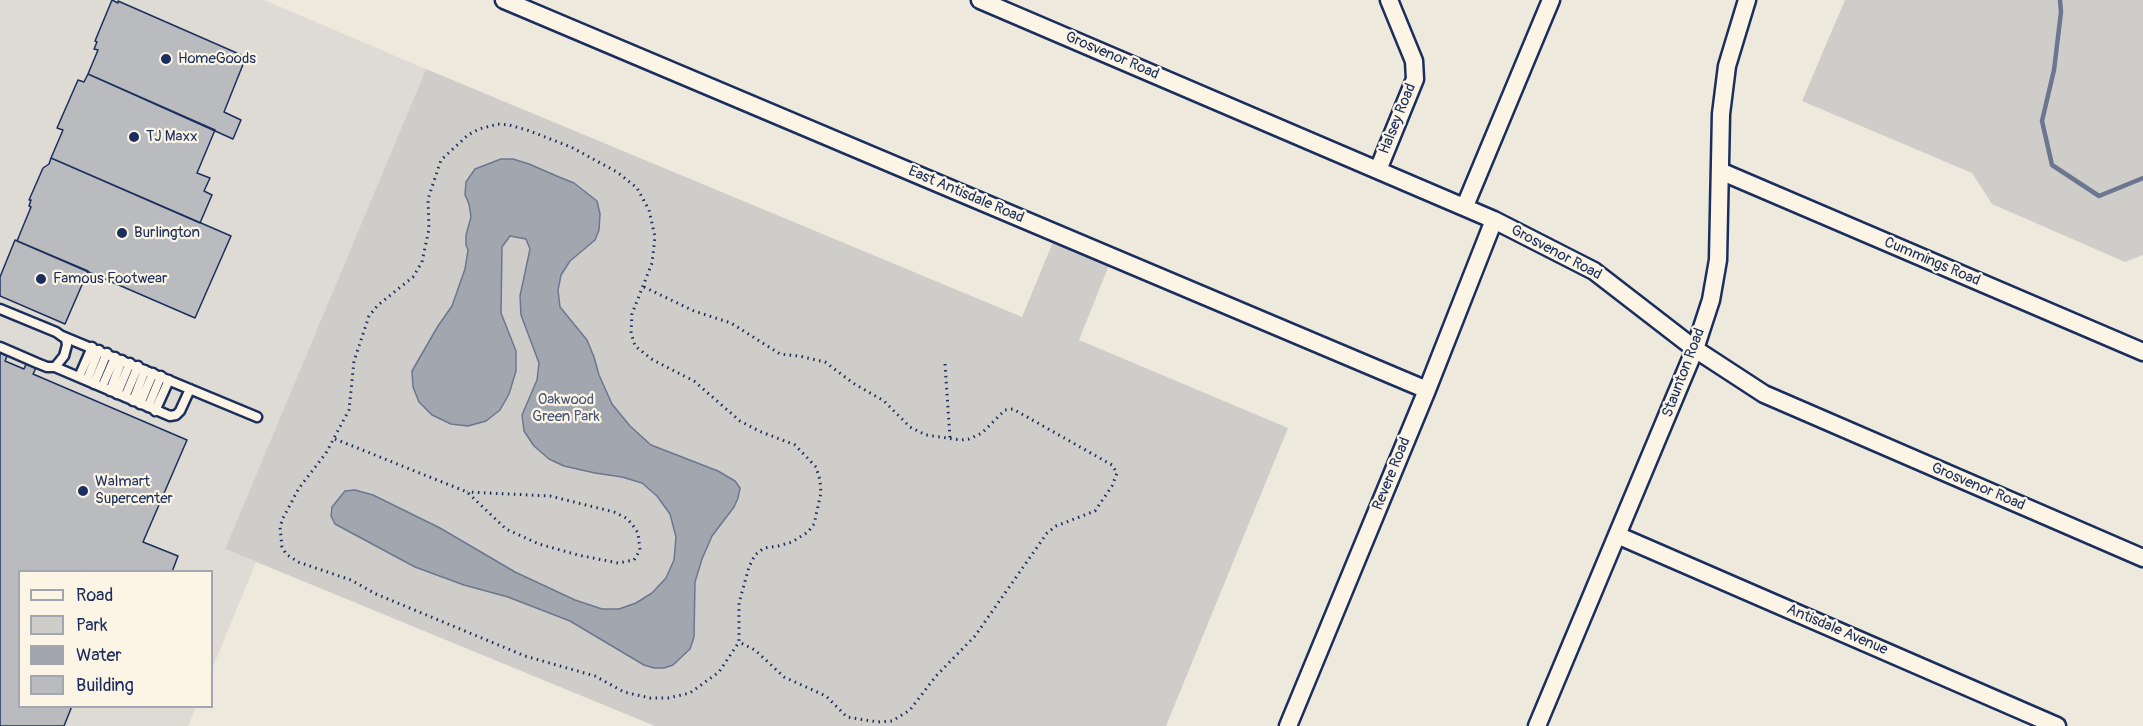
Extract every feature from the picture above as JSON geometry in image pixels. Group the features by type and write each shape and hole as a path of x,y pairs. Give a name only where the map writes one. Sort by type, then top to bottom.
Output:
{"street":[{"name":"East Antisdale Road","path":"504,0 1427,390"},
{"name":"Grosvenor Road","path":"980,0 1465,206 1594,271 1695,349 1764,394 2143,558"},
{"name":"Halsey Road","path":"1378,170 1415,79 1414,61 1389,0"},
{"path":"1465,206 1551,0"},
{"name":"Staunton Road","path":"1537,726 1695,349 1711,300 1718,260 1721,114 1727,66 1747,0"},
{"name":"Cummings Road","path":"1720,171 2143,352"},
{"name":"Revere Road","path":"1288,726 1427,390 1494,220"},
{"name":"Antisdale Avenue","path":"1617,535 2057,726"}],"lane":[{"path":"0,309 257,417"},
{"path":"55,367 61,362 66,350 66,339 62,336"},
{"path":"0,347 37,363 55,367 170,416 180,411 190,388"},
{"path":"117,394 130,363"},
{"path":"117,394 130,363"},
{"path":"117,394 130,363"},
{"path":"117,394 130,363"},
{"path":"117,394 130,363"},
{"path":"117,394 130,363"}],"path":[{"path":"498,124 509,125 571,147 628,179 637,188 644,199 653,224 654,252 644,287 632,314 630,324 632,340 639,351 694,381 740,421 795,445 816,467 821,493 817,518 808,532 792,542 759,551 749,567 739,603 739,642 719,672 690,693 668,698 636,695 624,692 595,676 525,656 376,594 351,580 298,562 286,554 282,547 280,527 283,518 299,488 335,439 349,410 354,361 369,316 378,305 413,277 422,262 429,229 428,199 438,164 455,145 479,129 498,124"},
{"path":"644,287 694,311 731,323 780,354 825,362 853,383 884,401 910,427 926,435 961,440 976,436 1005,410 1013,410 1115,468 1116,477 1095,511 1066,521 1047,533 975,636 936,676 910,710 892,721 878,722 847,717 826,696 784,677 755,650 739,642"},
{"path":"945,364 950,438"},
{"path":"335,439 467,492 550,496 614,512 632,524 638,533 640,550 634,560 618,563 539,544 506,529 467,492"}],"shaded area":[{"path":"0,0 264,0 426,69 225,549 256,562 213,667 213,570 18,570 18,708 196,708 188,726 0,726"}],"green space":[{"path":"1845,0 2143,0 2143,255 2125,262 1992,204 1972,173 1802,101"},
{"name":"Oakwood Green Park","path":"426,69 1022,317 1053,242 1109,265 1079,340 1288,428 1166,726 655,726 225,549"}],"water":[{"path":"501,159 513,159 529,164 574,183 597,201 600,214 599,230 595,240 570,261 561,275 558,290 560,307 587,340 612,404 630,426 651,445 718,471 735,481 740,488 734,507 712,536 702,559 695,582 694,637 690,649 673,665 664,668 644,665 570,621 508,597 464,585 415,567 335,524 331,516 332,507 345,491 355,490 373,495 440,528 515,572 575,600 602,609 619,609 636,603 652,593 666,578 674,560 676,537 670,514 657,496 642,483 564,466 549,459 534,446 524,431 522,415 537,380 539,363 521,315 520,296 530,249 526,239 510,236 502,247 501,313 516,351 516,371 509,394 500,410 486,421 468,426 451,424 432,415 419,402 413,387 412,371 452,306 465,269 468,250 466,235 471,217 465,195 466,182 475,169"}],"building":[{"path":"112,0 246,57 224,112 241,120 233,139 88,74 98,50 94,49 97,42 95,41"},
{"path":"88,74 215,130 197,173 210,178 204,191 212,195 200,223 51,158 63,130 57,128 78,80 84,82"},
{"path":"51,158 231,236 195,318 17,241 31,207 29,206 31,200 29,200 43,168 49,164"},
{"path":"15,240 88,271 65,324 0,296 0,277"},
{"name":"Walmart Supercenter","path":"0,353 7,356 5,361 24,369 26,364 36,368 33,374 187,440 143,542 178,556 173,570 18,570 18,708 71,708 64,726 0,726"}],"waterway":[{"path":"2060,0 2061,12 2054,70 2042,121 2052,165 2099,196 2143,178"}],"place":[{"name":"HomeGoods","path":"166,59"},
{"name":"TJ Maxx","path":"134,137"},
{"name":"Burlington","path":"122,233"},
{"name":"Famous Footwear","path":"41,279"},
{"name":"Walmart Supercenter","path":"83,491"}]}
